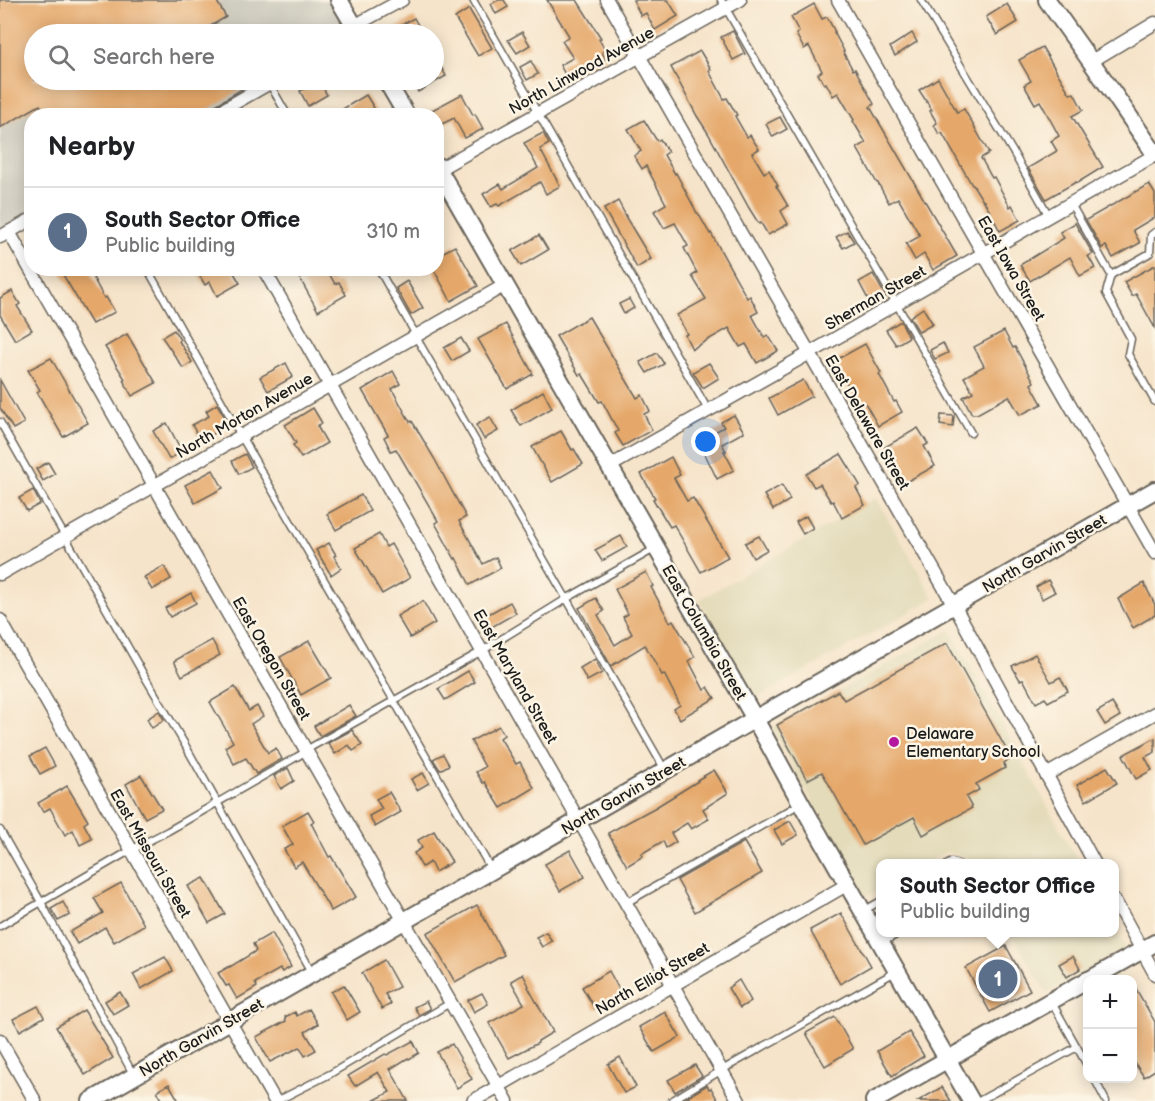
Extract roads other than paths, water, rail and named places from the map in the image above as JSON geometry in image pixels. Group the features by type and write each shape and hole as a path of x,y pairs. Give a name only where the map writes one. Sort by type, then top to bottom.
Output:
{"main road":[{"path":"339,0 352,24"},
{"path":"1047,0 1155,155"},
{"path":"392,90 402,108"},
{"name":"East Columbia Street","path":"444,178 876,933"},
{"name":"North Garvin Street","path":"91,1101 754,718 1155,490"},
{"name":"East Columbia Street","path":"878,937 972,1101"},
{"path":"1097,975 1148,947"},
{"path":"874,1101 1083,983"}],"street":[{"path":"368,24 402,0"},
{"name":"East Delaware Street","path":"607,0 954,604 1092,859"},
{"name":"North Linwood Avenue","path":"444,164 640,56 723,4 740,0"},
{"name":"East Iowa Street","path":"838,0 1155,553"},
{"path":"1090,62 1155,23"},
{"path":"226,108 257,90"},
{"name":"Sherman Street","path":"610,466 1155,155"},
{"path":"5,234 24,223"},
{"name":"East Oregon Street","path":"5,234 24,265"},
{"name":"East Oregon Street","path":"31,276 155,485 507,1101"},
{"name":"East Maryland Street","path":"268,276 739,1101"},
{"name":"North Morton Avenue","path":"0,574 505,285"},
{"name":"East Missouri Street","path":"0,620 276,1101"},
{"path":"1046,775 1155,713"},
{"name":"North Elliot Street","path":"473,1101 848,884"},
{"path":"1119,907 1148,947 1155,974"},
{"path":"0,1040 35,1101"}],"lane":[{"path":"473,0 709,410"},
{"path":"921,0 1049,216"},
{"path":"723,4 971,433"},
{"path":"277,90 285,108"},
{"path":"1071,204 1111,274 1106,293 1131,339 1128,354 1155,402"},
{"path":"1111,274 1150,253 1151,235 1155,232"},
{"path":"151,276 241,436 492,870"},
{"path":"382,276 666,770"},
{"path":"0,422 313,973"},
{"path":"0,926 482,651 566,599 656,548"},
{"path":"626,903 801,803"},
{"path":"0,830 134,1076"},
{"path":"863,911 876,904"},
{"path":"882,943 893,937"},
{"path":"671,1101 898,971"},
{"path":"1051,1000 1083,1058"},
{"path":"276,1101 330,1074 450,1003"},
{"path":"979,1101 1077,1047"},
{"path":"1097,1083 1106,1101"}],"place":[{"name":"Delaware Elementary School","path":"894,742"},
{"name":"South Sector Office","path":"998,979"}]}
